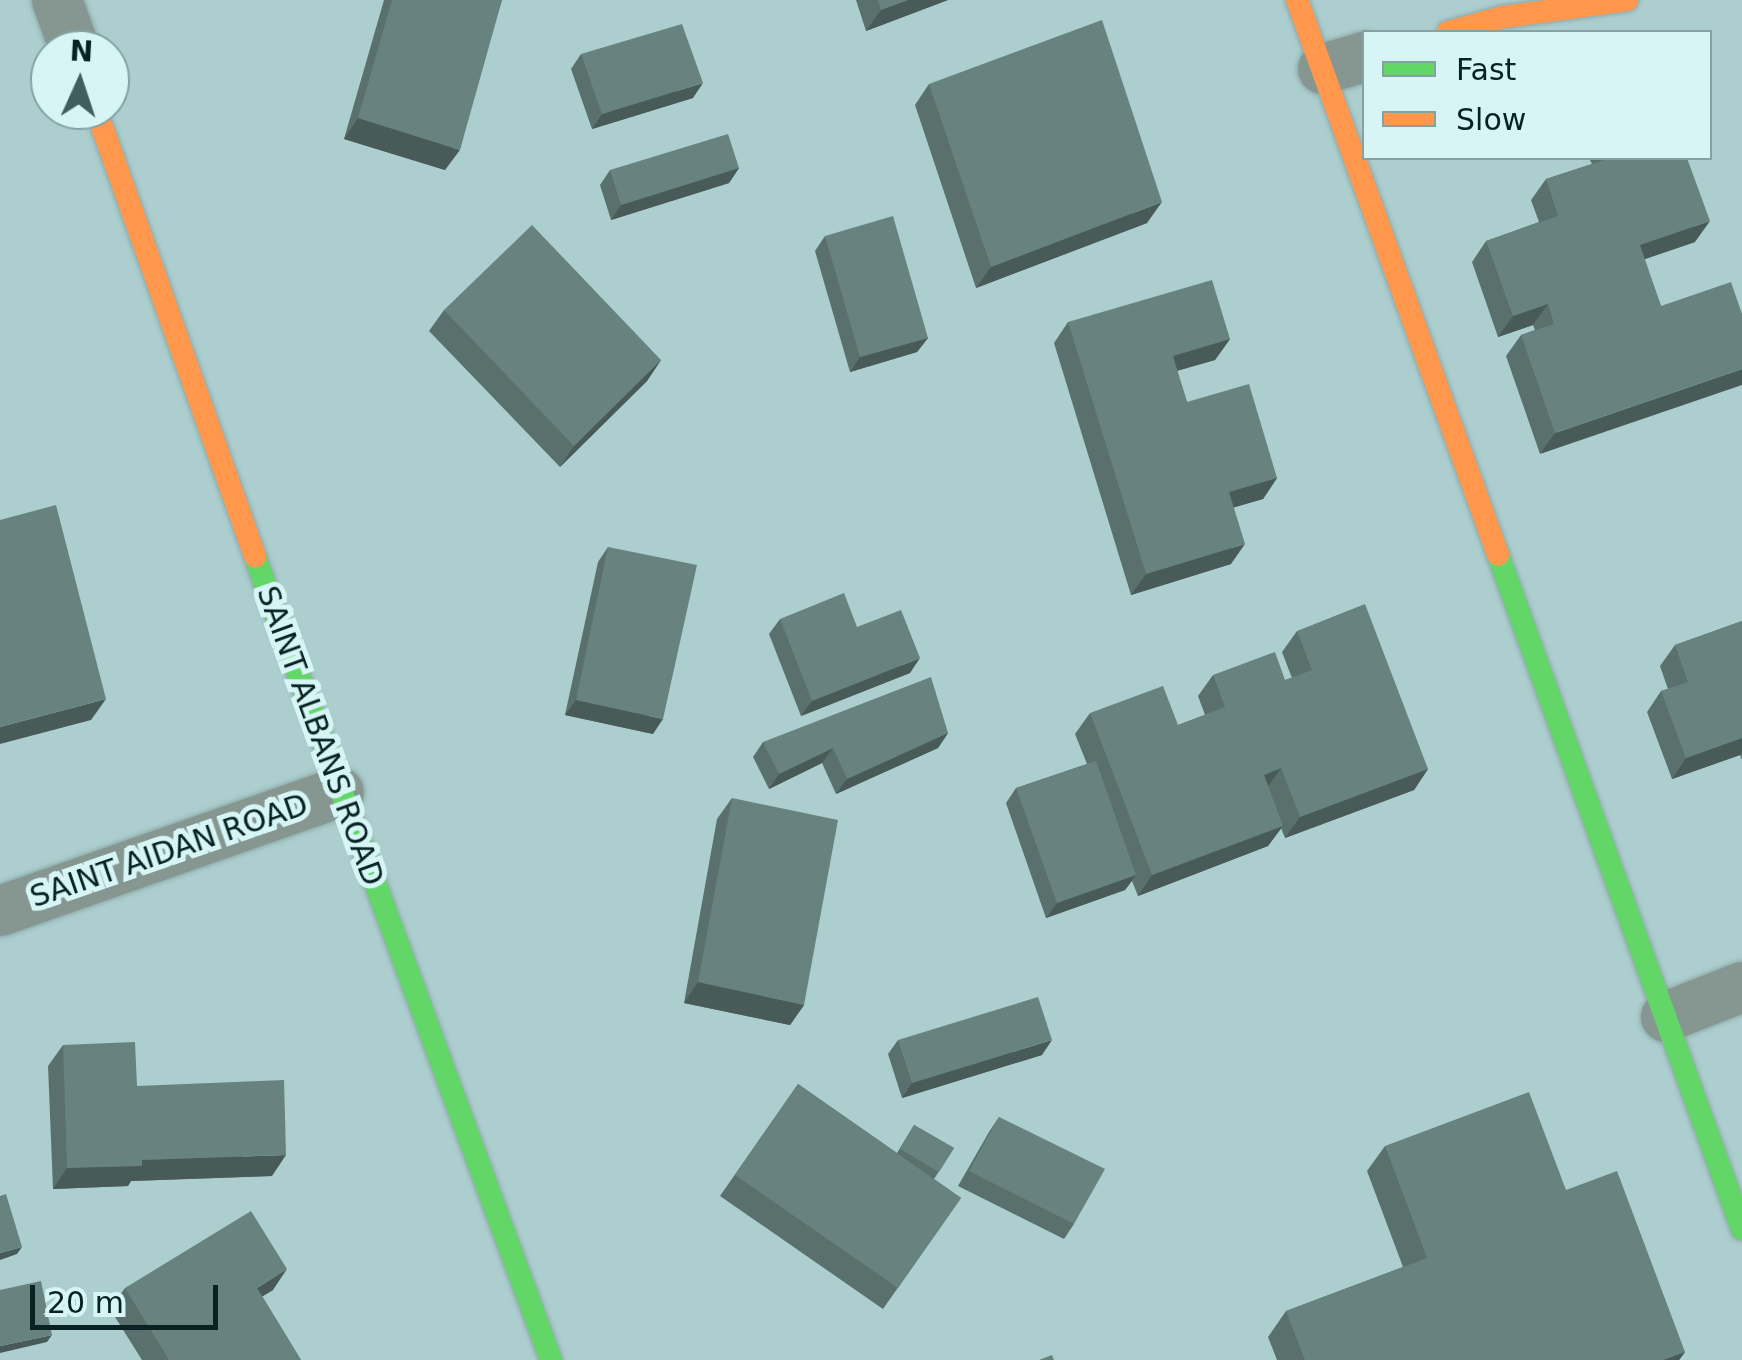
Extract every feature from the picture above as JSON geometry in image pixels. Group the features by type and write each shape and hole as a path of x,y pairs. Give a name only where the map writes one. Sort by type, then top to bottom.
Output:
{"street":[{"path":"57,0 67,30"},
{"path":"1297,0 1344,63 1362,116"},
{"path":"1455,30 1503,17 1626,0"},
{"name":"SAINT ALBANS ROAD","path":"103,130 339,792 552,1360"},
{"path":"1377,160 1666,1017 1742,1229"},
{"name":"SAINT AIDAN ROAD","path":"0,910 339,792"},
{"path":"1666,1017 1742,987"}],"building":[{"path":"392,0 502,0 460,150 358,118"},
{"path":"878,0 908,0 881,10"},
{"path":"1102,20 1162,202 991,267 929,84"},
{"path":"682,24 703,83 602,114 581,54"},
{"path":"728,134 739,168 621,205 610,170"},
{"path":"1604,160 1688,160 1710,221 1640,245 1661,306 1731,282 1742,314 1742,369 1555,433 1521,335 1554,324 1548,304 1513,316 1486,241 1558,216 1546,179"},
{"path":"893,216 928,338 860,357 825,236"},
{"path":"532,225 661,360 574,446 444,310"},
{"path":"1212,280 1230,339 1173,356 1187,402 1249,384 1277,478 1229,492 1245,544 1146,574 1068,322"},
{"path":"56,505 106,699 0,727 0,520"},
{"path":"608,547 697,565 663,719 576,700"},
{"path":"844,593 857,627 901,610 920,658 812,701 780,619"},
{"path":"1365,604 1428,769 1300,817 1281,768 1264,775 1283,826 1152,875 1090,713 1163,686 1178,725 1225,707 1213,675 1275,652 1285,680 1312,670 1297,631"},
{"path":"1742,621 1742,738 1686,758 1661,691 1688,682 1675,645"},
{"path":"931,677 948,733 847,779 833,748 779,774 763,742"},
{"path":"1096,761 1136,875 1057,903 1016,788"},
{"path":"732,798 838,820 804,1005 698,982"},
{"path":"1038,997 1052,1040 912,1083 898,1040"},
{"path":"135,1042 137,1086 284,1080 286,1155 142,1160 142,1166 67,1168 63,1045"},
{"path":"798,1084 961,1198 898,1288 735,1175"},
{"path":"1529,1092 1566,1190 1617,1171 1685,1352 1663,1360 1305,1360 1286,1311 1427,1258 1385,1146"},
{"path":"999,1117 1105,1169 1074,1224 969,1171"},
{"path":"914,1125 954,1148 939,1172 900,1149"},
{"path":"6,1194 22,1247 0,1253 0,1196"},
{"path":"251,1211 287,1269 257,1288 301,1360 169,1360 125,1288"},
{"path":"41,1281 52,1335 0,1346 0,1290"}],"traffic: fast":[{"path":"1498,555 1742,1229"},
{"path":"255,557 551,1360"}],"traffic: slow":[{"path":"1297,0 1498,555"},
{"path":"1455,30 1503,17 1627,0"},
{"path":"103,130 255,557"}]}
